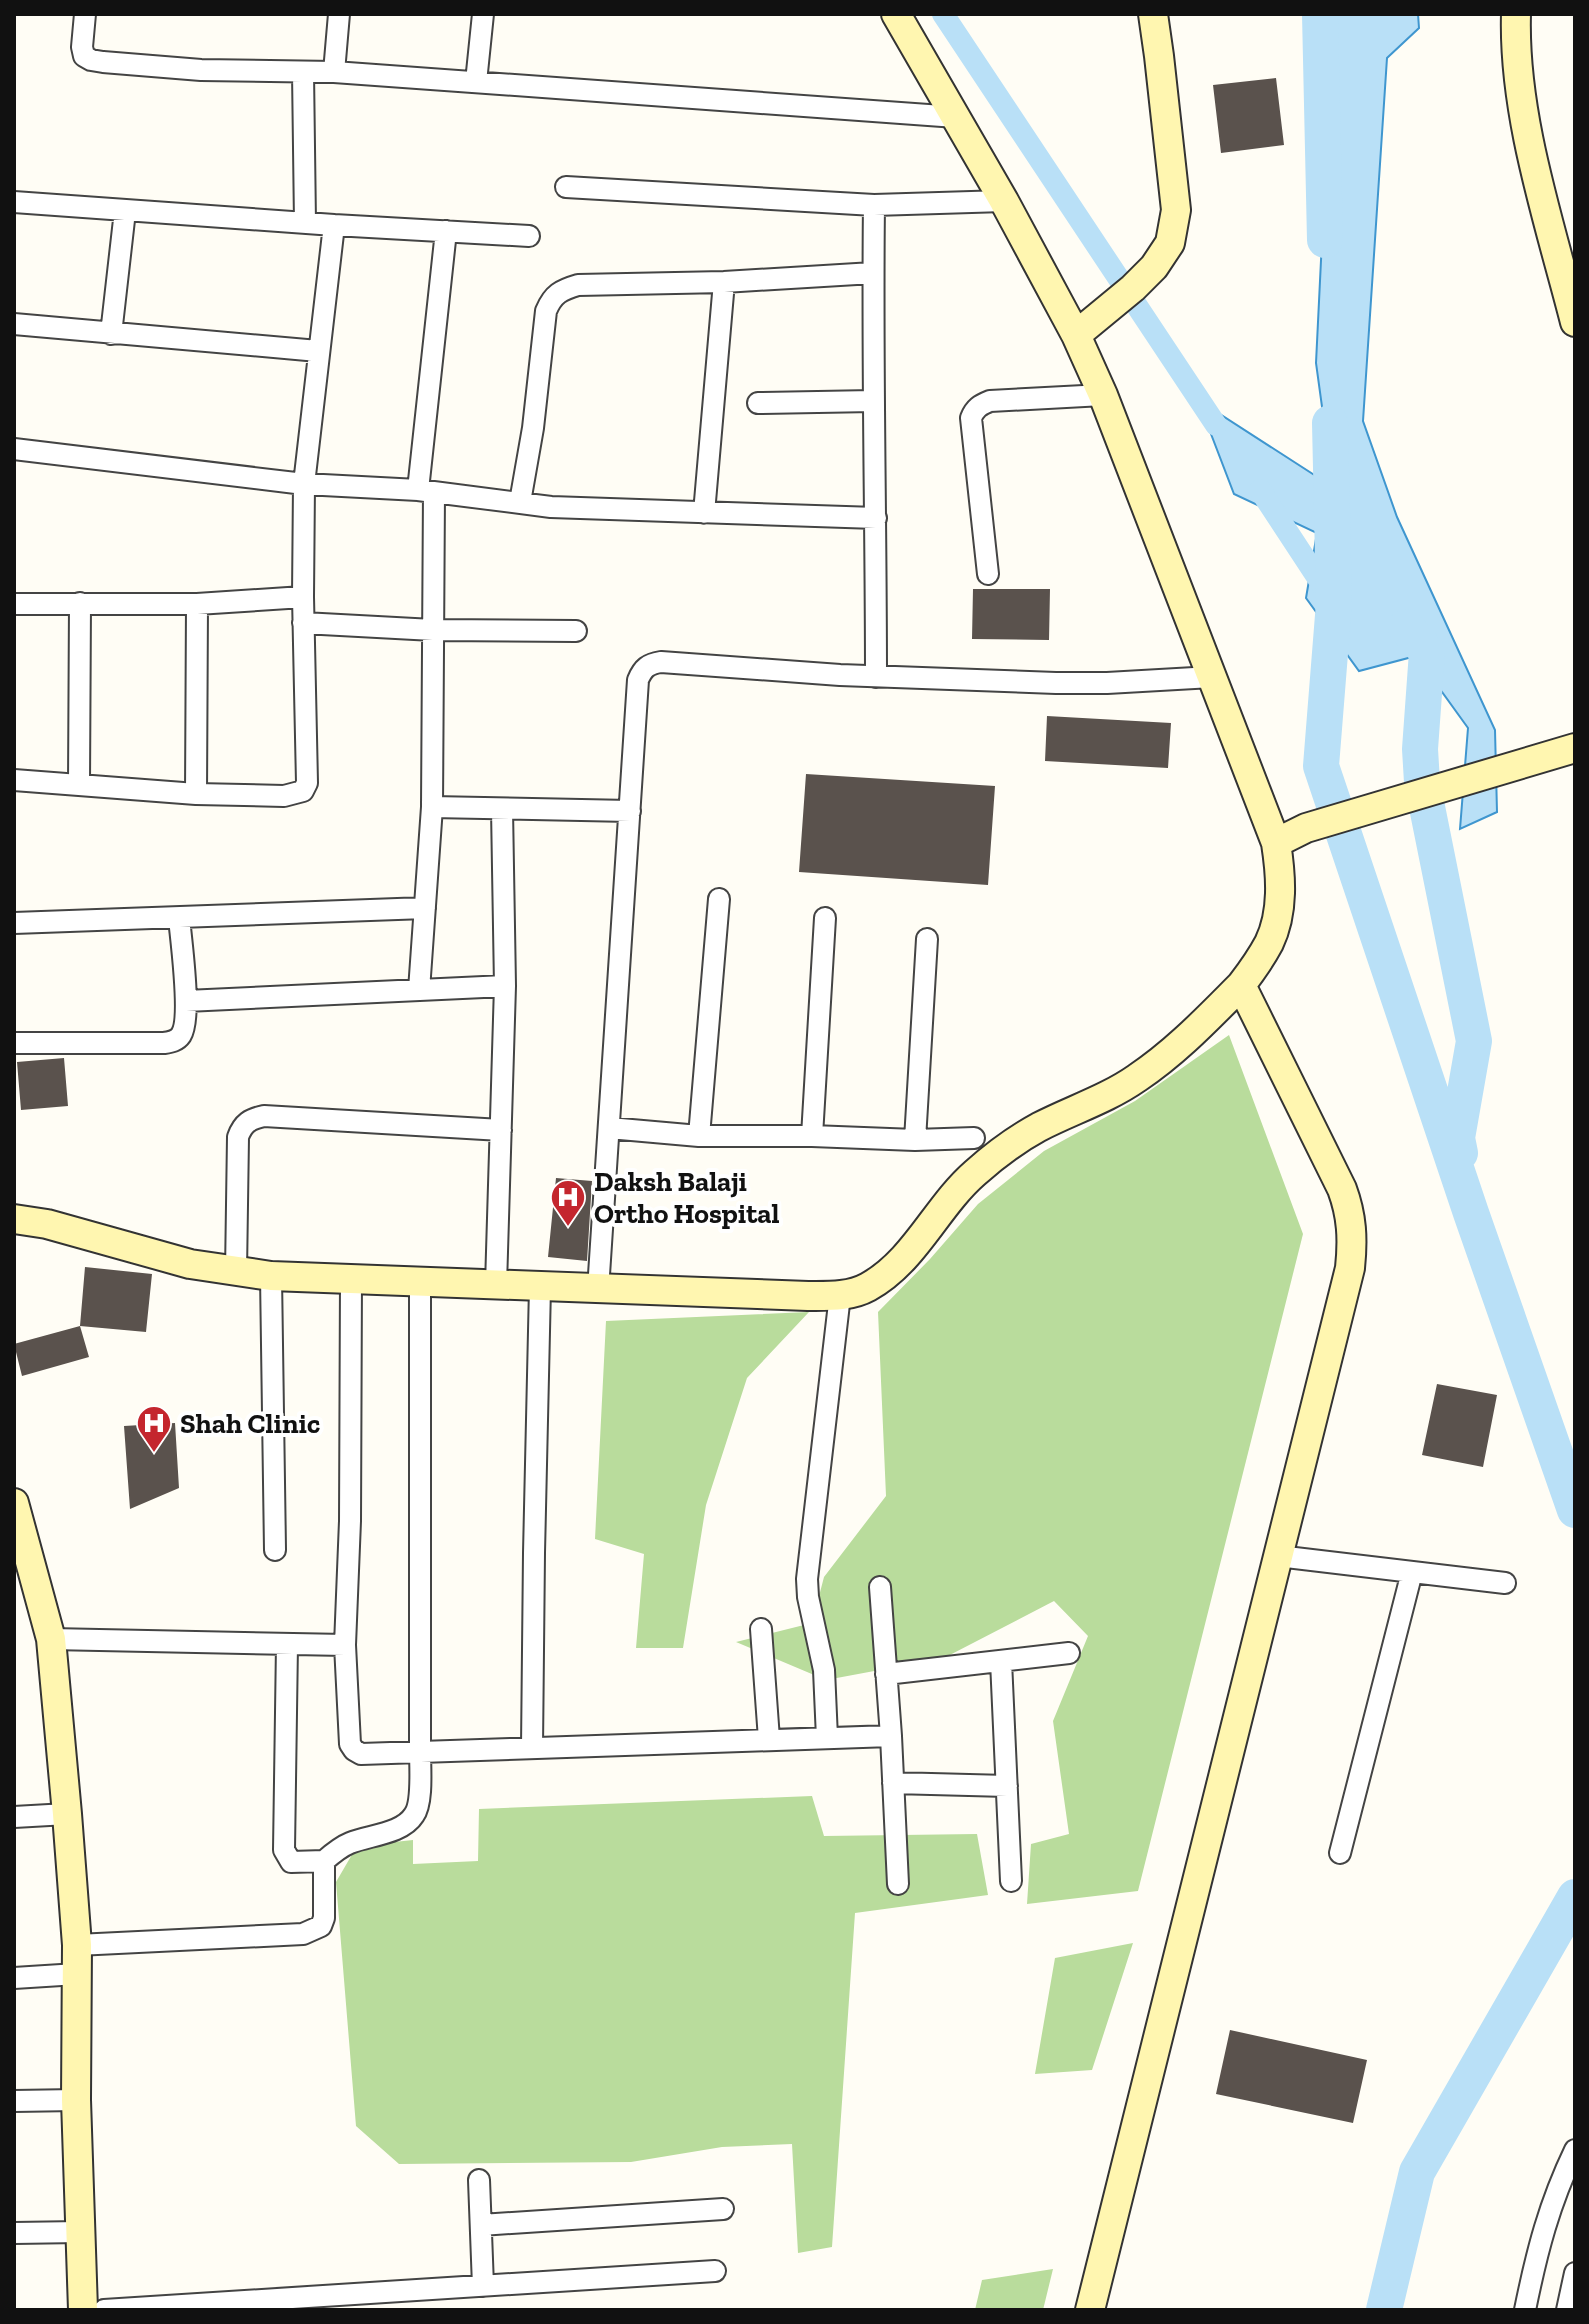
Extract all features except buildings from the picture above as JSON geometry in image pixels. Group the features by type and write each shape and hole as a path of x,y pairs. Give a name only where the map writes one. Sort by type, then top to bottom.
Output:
{"street":[{"path":"85,14 82,47 84,56 91,60 201,70 334,72 956,117"},
{"path":"334,72 339,14"},
{"path":"476,82 483,14"},
{"path":"14,1219 47,1224 190,1264 271,1276 598,1290 840,1295 865,1289 887,1274 906,1256 973,1175 999,1153 1038,1128 1137,1079 1184,1042 1241,985 1270,941 1279,905 1281,875 1276,843 1103,395 1084,327 1004,201 896,14"},
{"path":"1084,327 1133,288 1154,267 1170,243 1176,210 1153,14"},
{"path":"1516,14 1515,43 1524,123 1575,322"},
{"path":"303,72 305,223"},
{"path":"566,187 874,205 1004,201"},
{"path":"14,202 529,236"},
{"path":"874,205 876,677"},
{"path":"111,334 125,211"},
{"path":"14,780 196,794 284,796 303,791 307,783 304,484 334,225"},
{"path":"419,990 432,807 433,630 426,491 446,231"},
{"path":"520,502 533,428 546,311 552,296 578,285 724,282 873,273"},
{"path":"704,513 724,282"},
{"path":"14,324 318,351"},
{"path":"988,574 971,418 974,411 990,401 1103,395"},
{"path":"758,403 873,401"},
{"path":"14,449 304,484 426,491 588,510 876,518"},
{"path":"14,604 197,604 303,597"},
{"path":"79,785 80,603"},
{"path":"196,794 197,604"},
{"path":"303,623 433,630 576,631"},
{"path":"598,1290 638,680 642,670 649,664 661,662 876,677 1094,683 1212,677"},
{"path":"1276,843 1306,828 1575,748"},
{"path":"432,807 630,811"},
{"path":"496,1285 505,986 502,809"},
{"path":"699,1136 719,899"},
{"path":"14,923 425,908"},
{"path":"14,1043 175,1041 183,1033 186,1001 179,918"},
{"path":"812,1136 825,918"},
{"path":"915,1140 927,939"},
{"path":"1090,2310 1350,1268 1353,1241 1351,1212 1241,985"},
{"path":"186,1001 505,986"},
{"path":"236,1272 238,1137 242,1126 251,1119 264,1116 501,1130"},
{"path":"609,1128 699,1136 915,1140 974,1138"},
{"path":"271,1276 275,1550"},
{"path":"351,1278 350,1521 345,1645 349,1734 354,1750 361,1754 891,1736"},
{"path":"287,1644 284,1850 291,1862 324,1861 340,1848 405,1824 415,1814 418,1803 420,1282"},
{"path":"532,1747 540,1287"},
{"path":"827,1738 824,1670 807,1579 840,1295"},
{"path":"14,1503 51,1639 67,1814 77,1945 76,2100 83,2310"},
{"path":"1278,1556 1505,1583"},
{"path":"1340,1853 1412,1572"},
{"path":"880,1587 898,1884"},
{"path":"761,1629 769,1739"},
{"path":"51,1639 345,1645"},
{"path":"886,1674 1069,1653"},
{"path":"1001,1661 1011,1881"},
{"path":"893,1783 1007,1786"},
{"path":"14,1817 67,1814"},
{"path":"77,1945 303,1934 312,1931 321,1926 324,1918 324,1861"},
{"path":"14,1978 77,1974"},
{"path":"14,2101 76,2100"},
{"path":"1525,2310 1549,2210 1575,2150"},
{"path":"479,2180 483,2286"},
{"path":"481,2225 723,2209"},
{"path":"14,2233 80,2232"},
{"path":"104,2310 715,2271"},
{"path":"1567,2310 1575,2273"}],"green space":[{"path":"1229,1035 1303,1234 1138,1891 1027,1904 1031,1844 1069,1834 1053,1721 1088,1636 1054,1601 944,1658 826,1680 736,1642 812,1623 824,1577 886,1496 878,1312 978,1204 1044,1151 1135,1101"},
{"path":"809,1312 747,1378 706,1505 683,1648 636,1648 644,1554 595,1539 606,1321"},
{"path":"812,1796 824,1836 977,1834 988,1895 855,1913 832,2247 798,2253 792,2144 722,2147 631,2162 399,2164 356,2126 336,1882 357,1846 413,1840 413,1864 478,1861 479,1809"},
{"path":"1133,1943 1092,2070 1035,2074 1055,1958"},
{"path":"1053,2269 1043,2310 975,2310 982,2280"}],"water":[{"path":"1333,14 1418,14 1419,28 1387,58 1363,421 1397,517 1495,730 1497,812 1460,829 1468,728 1416,656 1359,671 1306,598 1317,533 1234,494 1198,400 1333,487 1316,363"}],"waterway":[{"path":"943,14 1216,425"},
{"path":"1320,14 1325,240"},
{"path":"1330,423 1334,603 1321,766 1471,1213 1575,1510"},
{"path":"1260,490 1327,592"},
{"path":"1406,627 1427,652 1420,749 1422,782 1474,1041 1457,1138 1460,1153"},
{"path":"1384,2310 1417,2172 1575,1897"}],"place":[{"name":"Daksh Balaji Ortho Hospital","path":"568,1228"},
{"name":"Shah Clinic","path":"154,1454"}]}
